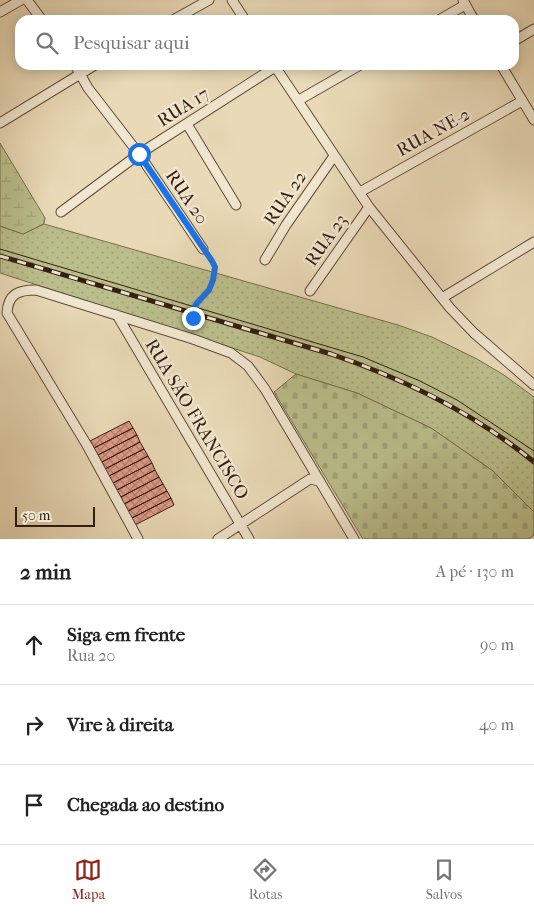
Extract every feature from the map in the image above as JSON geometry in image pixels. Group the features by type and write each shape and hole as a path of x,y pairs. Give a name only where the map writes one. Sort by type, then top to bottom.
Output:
{"street":[{"path":"0,12 21,0"},
{"path":"27,0 38,15"},
{"path":"182,15 208,0"},
{"path":"232,0 242,15"},
{"path":"445,15 464,2 471,15"},
{"path":"519,38 534,29"},
{"name":"RUA 20","path":"78,70 102,108 139,154 203,250"},
{"path":"0,123 87,70"},
{"name":"RUA 17","path":"61,212 139,154 269,70"},
{"path":"278,70 369,207 442,298 474,333 534,385"},
{"path":"299,100 351,70"},
{"path":"504,70 534,120"},
{"name":"RUA NE-2","path":"360,192 522,101"},
{"path":"187,124 236,205"},
{"name":"RUA 22","path":"265,260 286,225 334,156"},
{"name":"RUA 23","path":"310,291 369,207"},
{"path":"442,298 534,242"},
{"path":"138,539 88,447 7,313 7,302 15,294 25,290 36,290 193,339 231,353 248,366 264,390 354,539"},
{"name":"RUA SÃO FRANCISCO","path":"117,316 249,539"},
{"path":"218,539 310,479 319,481"}],"path":[{"path":"193,339 193,310 209,290 215,267 203,250"}],"green space":[{"path":"0,143 45,218 44,224 23,234 0,226"},
{"path":"44,224 398,325 432,337 477,359 504,375 534,397 534,512 493,471 431,428 357,393 296,374 260,357 0,273 0,226 23,234"},
{"path":"296,374 357,393 431,428 493,471 534,512 534,535 529,539 363,539 274,392"}],"building":[{"path":"129,421 133,428 94,448 90,441"},
{"path":"133,428 137,435 98,455 94,448"},
{"path":"137,435 140,442 102,462 98,455"},
{"path":"140,442 144,449 105,469 102,462"},
{"path":"144,449 148,456 109,476 105,469"},
{"path":"148,456 152,463 113,483 109,476"},
{"path":"152,463 155,470 117,490 113,483"},
{"path":"155,470 159,477 121,497 117,490"},
{"path":"159,477 163,484 124,504 121,497"},
{"path":"163,484 167,491 128,511 124,504"},
{"path":"167,491 171,498 132,518 128,511"},
{"path":"171,498 174,505 135,525 132,518"}],"tram line":[{"path":"0,249 363,357 420,381 457,400 534,451"}],"railway":[{"path":"0,256 331,354 358,364 411,386 463,413 511,444 534,462"}],"route":[{"path":"139,154 215,267 209,290 197,303 193,310 193,318"}]}
